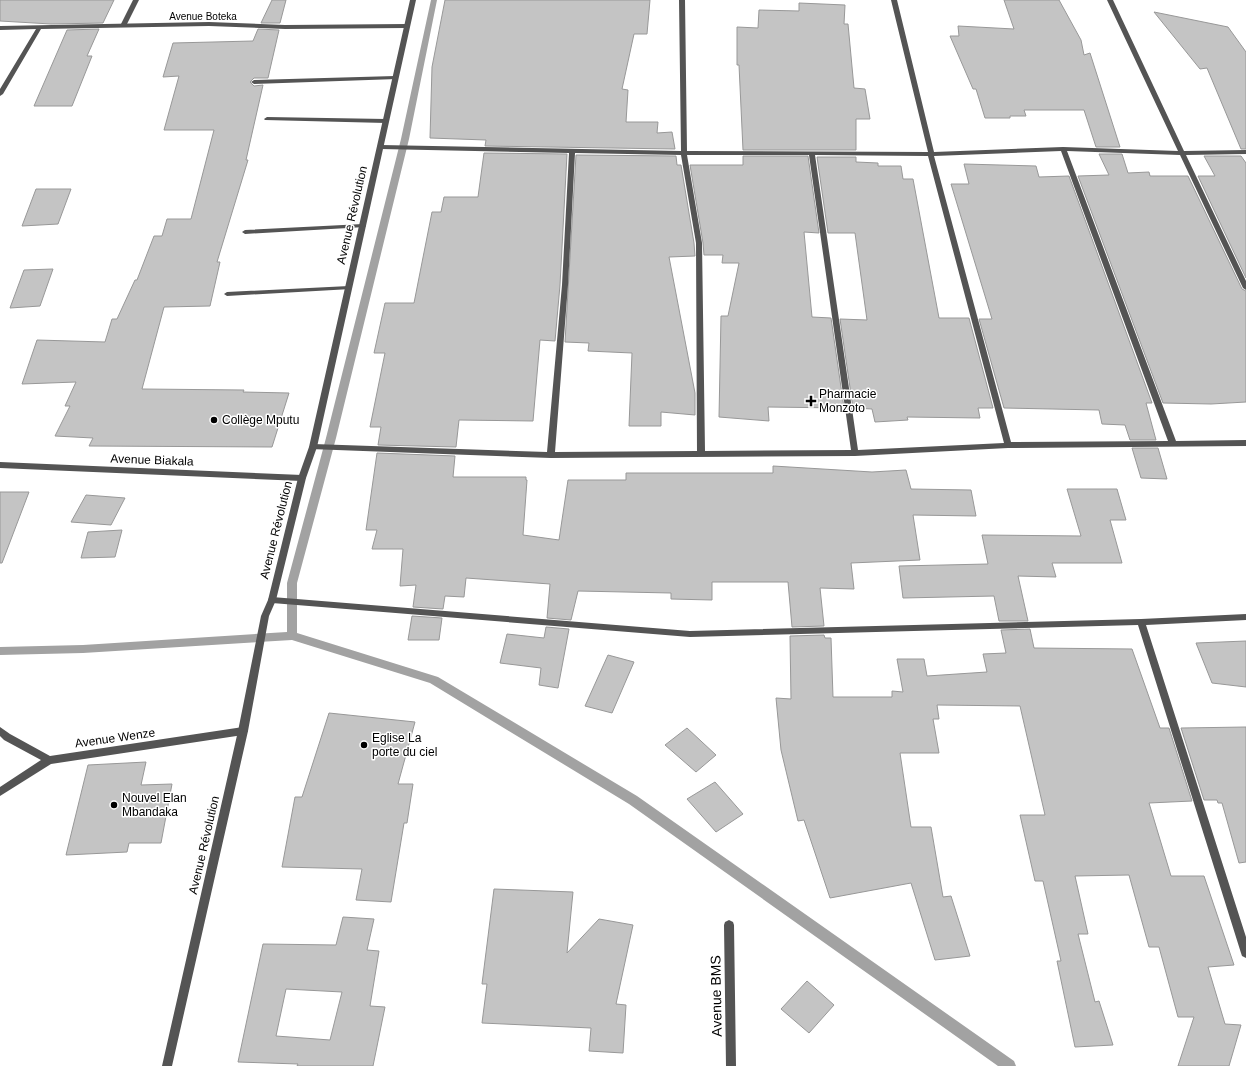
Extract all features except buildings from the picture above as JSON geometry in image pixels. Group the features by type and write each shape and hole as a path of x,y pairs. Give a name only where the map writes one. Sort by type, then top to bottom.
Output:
{"street":[{"path":"123,26 136,0"},
{"name":"Avenue Révolution","path":"166,1066 243,732 265,616 272,600 302,478 313,447 413,0"},
{"path":"682,0 684,153 699,243 701,454"},
{"path":"894,0 931,154 1008,446"},
{"path":"1110,0 1246,288"},
{"name":"Avenue Boteka","path":"0,28 209,24 285,27 406,26"},
{"path":"0,94 39,28"},
{"path":"254,82 395,78"},
{"path":"267,119 386,121"},
{"path":"381,147 684,153 931,154 1063,150 1183,153 1246,152"},
{"path":"551,455 565,285 572,150"},
{"path":"1063,150 1173,444"},
{"path":"812,153 855,453"},
{"path":"244,232 363,226"},
{"path":"227,294 349,288"},
{"path":"313,447 551,455 855,453 1008,446 1246,443"},
{"name":"Avenue Biakala","path":"0,465 302,478"},
{"path":"272,600 690,634 1141,622 1246,617"},
{"path":"1141,622 1246,953"},
{"path":"0,731 7,737 49,760"},
{"name":"Avenue Wenze","path":"0,792 49,760 243,732"},
{"name":"Avenue BMS","path":"729,925 731,1066"}],"waterway":[{"path":"292,636 292,583 331,438 405,139 434,0"},
{"path":"0,651 83,649 292,636"},
{"path":"292,636 434,680 633,800 1009,1066"}],"place":[{"name":"Pharmacie Monzoto","path":"811,401"},
{"name":"Collège Mputu","path":"214,420"},
{"name":"Eglise La porte du ciel","path":"364,745"},
{"name":"Nouvel Elan Mbandaka","path":"114,805"}]}
